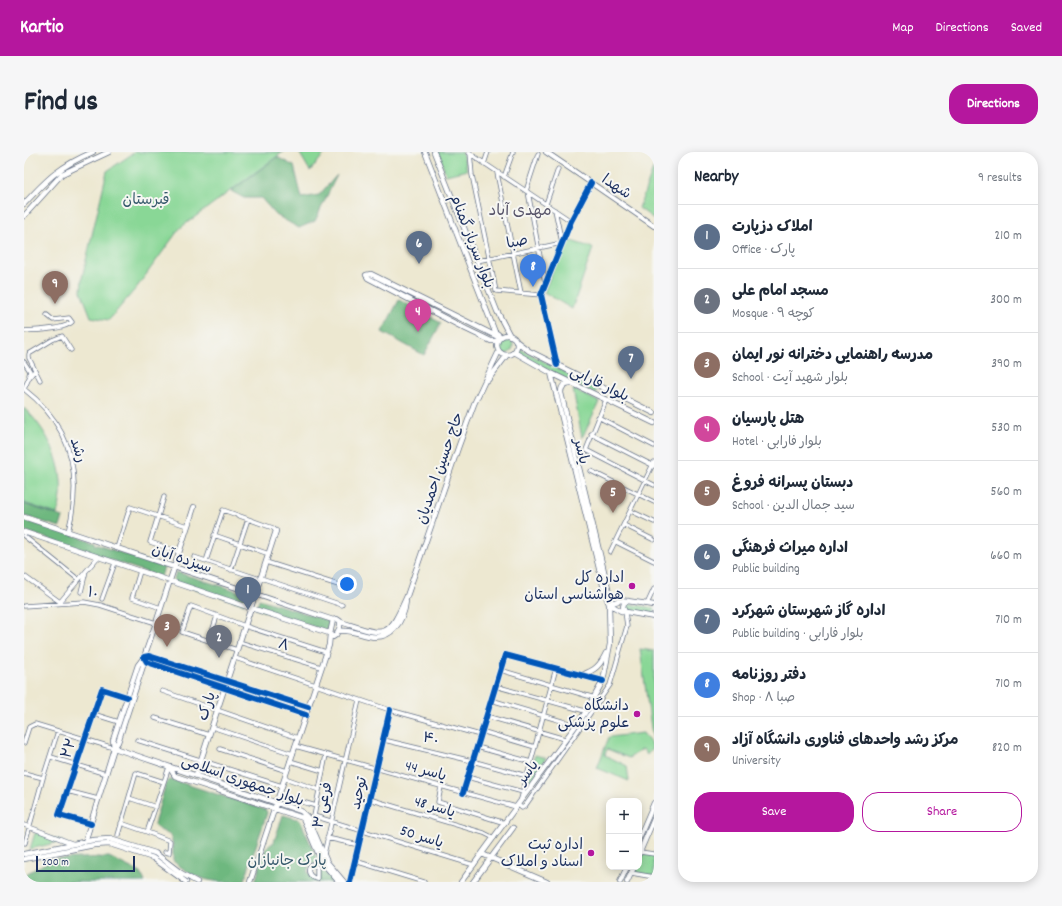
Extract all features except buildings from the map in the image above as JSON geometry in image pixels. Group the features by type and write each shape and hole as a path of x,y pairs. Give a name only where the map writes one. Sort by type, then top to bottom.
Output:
{"main road":[{"path":"24,204 47,179 59,169 93,152"},
{"path":"24,216 62,174 109,152"},
{"name":"بلوار سرباز گمنام","path":"425,152 495,332 500,339"},
{"name":"بلوار سرباز گمنام","path":"434,152 497,311 510,336"},
{"name":"شهدا","path":"546,152 654,226"},
{"path":"483,387 507,355 514,352 517,347 516,341 510,336 500,339 491,341 396,290 371,274 366,275 368,278 396,290 468,322 500,339"},
{"path":"466,328 468,322"},
{"path":"500,339 499,351 507,355"},
{"name":"بلوار فارابی","path":"516,341 530,351 654,413"},
{"name":"حاج حسین احمدیان","path":"333,620 337,619 341,622 372,632 386,630 394,624 407,596 458,448 499,351"},
{"name":"بلوار فارابی","path":"514,352 551,373 654,423"},
{"name":"یاسر","path":"551,373 580,480"},
{"name":"یاسر","path":"461,882 585,711 603,681 610,644 609,604 604,593 561,393 564,385 571,383"},
{"path":"606,400 610,392"},
{"path":"85,842 114,748 118,742 143,666 144,657 194,507"},
{"name":"سیزده آبان","path":"24,517 333,620"},
{"name":"پارک","path":"196,775 276,531"},
{"name":"سیزده آبان","path":"24,532 335,636"},
{"name":"حاج حسین احمدیان","path":"339,632 348,630 374,637 386,636 396,629 406,607 407,596"},
{"path":"609,604 618,601 628,601 654,605"},
{"path":"625,612 623,607 628,601"},
{"path":"609,604 625,612 654,617"},
{"path":"329,645 329,633 333,620"},
{"path":"250,882 326,652 329,645 339,632 341,622"},
{"path":"582,675 601,665 610,644"},
{"path":"114,748 113,740 127,697 138,665 144,657"},
{"path":"114,748 169,767"},
{"name":"بلوار جمهوری اسلامی","path":"169,767 301,811 306,815 309,821 326,862 344,882"},
{"name":"بلوار جمهوری اسلامی","path":"169,767 175,776 299,816 305,820 322,862 339,882"},
{"path":"641,834 654,803"},
{"path":"642,848 654,819"},
{"path":"472,882 512,828"},
{"path":"24,854 85,842 110,839 155,853 181,873 197,882"},
{"path":"24,859 94,845 110,844 153,858 186,882"},
{"path":"482,854 547,882"},
{"path":"24,864 34,858"},
{"path":"620,882 626,870"},
{"path":"628,882 632,870"}],"street":[{"path":"469,152 497,173 546,204 571,222"},
{"path":"469,152 496,291 541,296"},
{"path":"484,164 488,152"},
{"path":"504,177 513,152"},
{"path":"538,154 527,192 546,284"},
{"path":"546,204 558,169"},
{"path":"497,173 521,293"},
{"path":"557,365 541,296 571,222 591,183"},
{"path":"555,210 562,243"},
{"name":"صبا","path":"477,262 562,243"},
{"path":"24,331 68,326 72,322 69,318 52,320 47,315"},
{"path":"40,380 29,358 29,354 52,340 62,336 71,350"},
{"path":"24,362 30,371 29,378"},
{"path":"24,389 35,370"},
{"name":"رشد","path":"24,389 40,402 54,420 66,440 72,463 75,486 74,501 68,532"},
{"path":"606,400 591,434 586,450 654,485"},
{"path":"598,417 654,446"},
{"path":"591,434 654,465 610,552"},
{"path":"591,471 654,502"},
{"path":"164,497 150,542 179,552"},
{"path":"117,548 130,507 187,526"},
{"path":"206,561 223,510 273,528 276,531"},
{"path":"631,510 654,522"},
{"path":"231,570 248,519"},
{"path":"624,524 654,540"},
{"path":"24,536 79,580"},
{"path":"214,536 269,554"},
{"path":"616,542 654,560"},
{"path":"24,576 60,602 98,557"},
{"path":"194,557 342,605"},
{"path":"266,562 348,588"},
{"name":"۱۰","path":"102,599 115,563"},
{"path":"81,592 86,570"},
{"path":"140,571 132,598 161,608"},
{"path":"647,604 654,589"},
{"name":"۱۰","path":"24,606 60,602 84,602 100,605 156,623"},
{"path":"237,650 182,632 191,606 245,626 326,652"},
{"path":"518,805 522,808 525,806 610,686 627,626 625,612"},
{"path":"209,641 217,616"},
{"name":"۸","path":"239,642 321,667"},
{"path":"463,793 505,654 603,681"},
{"path":"306,715 147,662 144,657 149,656 308,707"},
{"path":"234,658 316,684 390,710 535,747"},
{"name":"یاسر","path":"518,805 523,792 556,668"},
{"path":"500,670 594,698"},
{"path":"495,686 547,702 585,711"},
{"name":"۲۲","path":"90,824 59,815 102,689 127,697"},
{"path":"162,691 298,738"},
{"name":"فرعی ۳","path":"323,855 359,700"},
{"path":"491,700 575,725"},
{"name":"توحید","path":"350,882 390,710"},
{"path":"93,714 119,722"},
{"path":"486,716 565,739"},
{"path":"155,718 209,735"},
{"path":"24,743 29,727 35,724 114,748"},
{"path":"212,727 293,754"},
{"path":"25,843 58,731"},
{"path":"137,740 282,786"},
{"name":"۴۰","path":"384,740 527,776"},
{"name":"یاسر 44","path":"295,746 463,793 518,805"},
{"path":"477,747 531,762"},
{"path":"220,749 287,770"},
{"path":"309,821 314,816 326,755"},
{"path":"50,757 106,774"},
{"path":"290,761 323,771"},
{"path":"147,832 169,767"},
{"path":"24,773 43,778"},
{"path":"118,835 136,773 164,782"},
{"path":"468,777 523,792"},
{"path":"285,778 320,790"},
{"path":"441,787 438,802 505,823"},
{"path":"67,791 98,799"},
{"path":"279,795 316,806"},
{"path":"129,798 156,807"},
{"name":"یاسر 48","path":"370,799 484,833 494,838"},
{"name":"یاسر 50","path":"314,816 362,829 474,865"},
{"path":"121,824 170,841 169,853 165,852"},
{"path":"24,825 74,844"},
{"path":"327,838 359,845"},
{"path":"642,853 654,854"},
{"path":"355,861 424,882"},
{"path":"318,867 322,862"},
{"path":"631,873 654,877"}],"green space":[{"name":"قبرستان","path":"135,152 283,152 180,228 137,287 109,320 91,317 81,291 82,278 107,171"},
{"path":"299,152 326,152 310,171"},
{"path":"438,152 462,152 467,170 446,175"},
{"path":"277,157 294,166 302,198 319,195 337,175 315,221 299,228 276,215 261,198 244,198 231,191"},
{"path":"654,166 654,219 639,208"},
{"path":"565,239 593,248 572,309 544,292"},
{"path":"399,300 441,323 424,355 382,332"},
{"path":"505,338 511,340 513,346 511,352 505,354 499,352 497,346 499,340"},
{"path":"520,349 597,389 595,394 522,356 517,352"},
{"path":"573,389 599,402 582,438"},
{"path":"24,408 43,430 56,457 60,471 61,485 57,514 24,503"},
{"path":"24,504 63,517 60,527 24,516"},
{"path":"24,520 95,542 95,544 164,567 161,577 90,553 91,552 24,531"},
{"path":"176,572 247,594 244,604 173,582"},
{"path":"259,599 330,621 327,631 256,609"},
{"path":"628,604 654,608 654,614 626,610"},
{"path":"640,649 654,651 654,739 652,735"},
{"path":"643,733 653,747 647,755 643,749 629,758 607,749 605,755 627,766 629,781 597,768 609,737"},
{"path":"535,755 546,758 525,791"},
{"path":"169,780 266,810 267,813 244,882 223,882 198,877 173,861 173,845 170,835 158,829 154,824 166,783"},
{"name":"پارک جانبازان","path":"283,815 298,819 301,822 319,863 310,863 307,872 318,879 321,867 334,882 255,882 266,848 274,842"},
{"path":"35,833 37,833 63,841 30,849"},
{"path":"642,853 654,855 654,876 634,873 636,870 642,870"},
{"path":"109,857 141,873 145,882 24,882 24,875 53,859"}],"cycle path":[{"path":"557,365 541,295 571,221 591,183"},
{"path":"463,793 505,655 603,681"},
{"path":"306,715 147,662 144,657 149,656 308,707"},
{"path":"91,824 59,815 102,689 127,697"},
{"path":"350,882 390,710"}],"place":[{"name":"اداره میراث فرهنگی","path":"419,264"},
{"name":"دفتر روزنامه","path":"533,287"},
{"name":"مرکز رشد واحدهای فناوری دانشگاه آزاد","path":"55,304"},
{"name":"هتل پارسیان","path":"418,332"},
{"name":"اداره گاز شهرستان شهرکرد","path":"631,379"},
{"name":"دبستان پسرانه فروغ","path":"613,513"},
{"name":"اداره کل هواشناسی استان","path":"632,586"},
{"name":"املاک دزپارت","path":"248,610"},
{"name":"مدرسه راهنمایی دخترانه نور ایمان","path":"167,647"},
{"name":"مسجد امام علی","path":"219,658"},
{"name":"دانشگاه علوم پزشکی","path":"637,714"},
{"name":"اداره ثبت اسناد و املاک","path":"591,853"}],"district":[{"name":"مهدی آباد","path":"520,209"}]}
